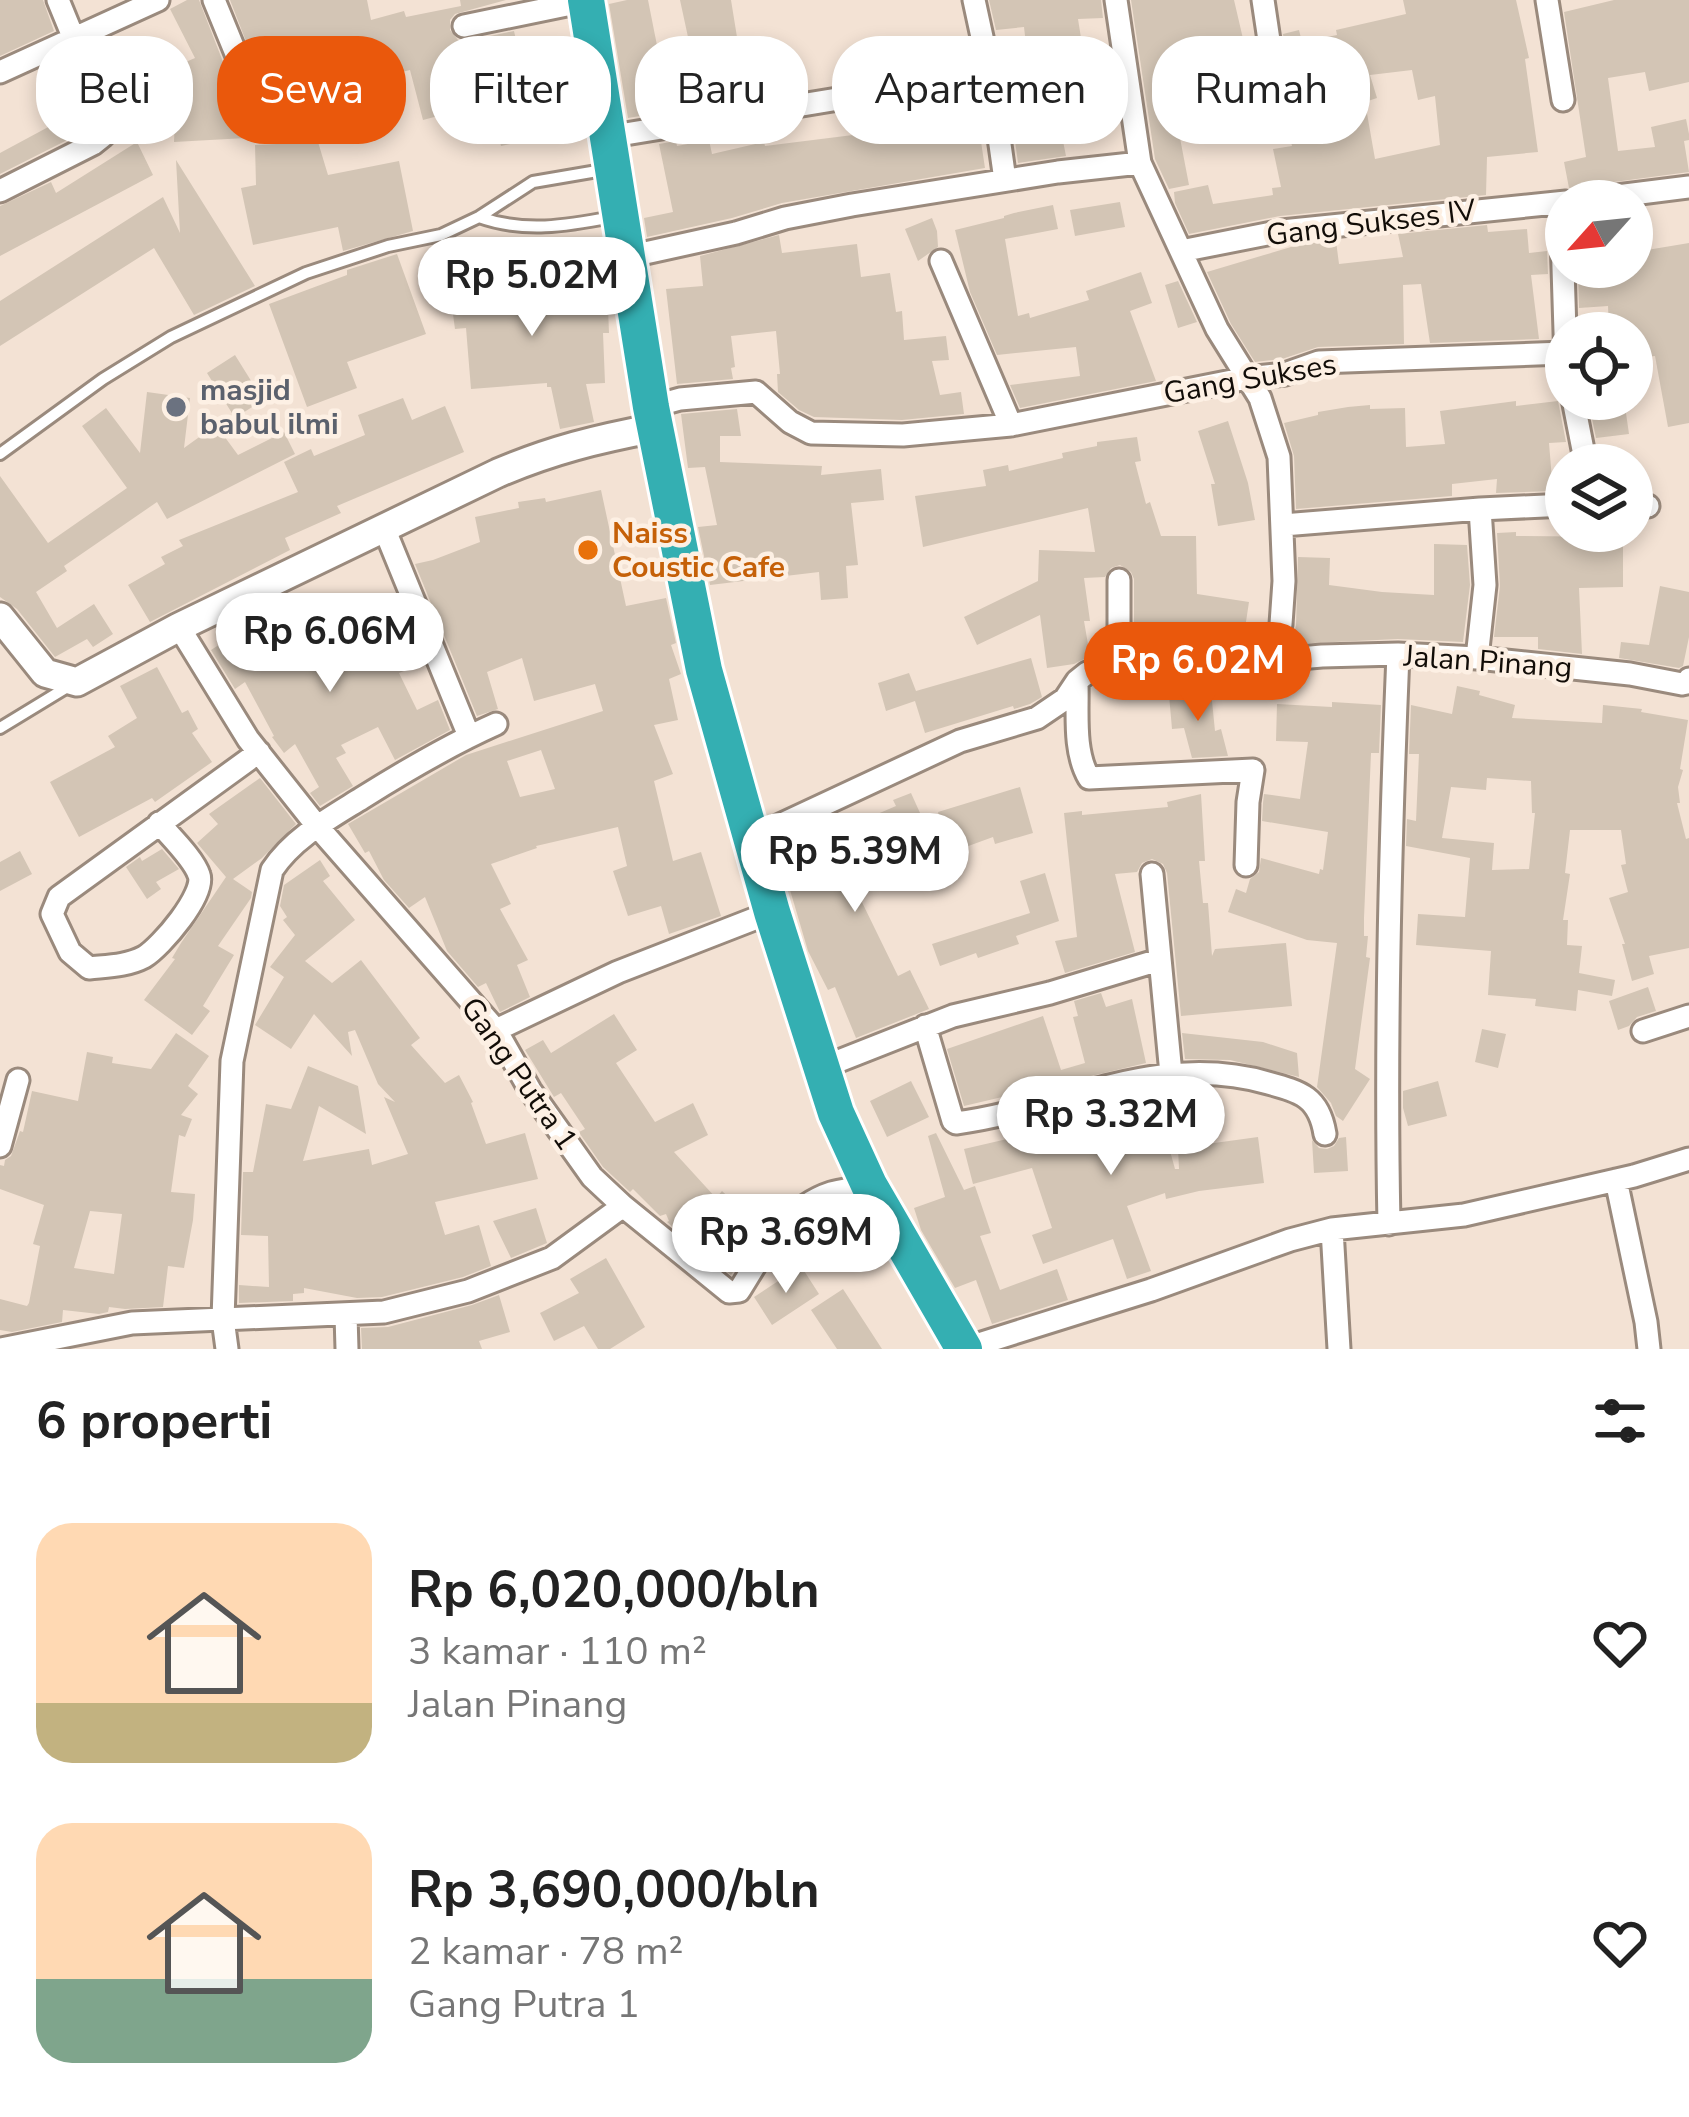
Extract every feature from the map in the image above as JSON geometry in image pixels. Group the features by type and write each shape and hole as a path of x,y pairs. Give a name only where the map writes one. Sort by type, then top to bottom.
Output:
{"highway":[{"path":"586,0 653,417 704,670 772,912 836,1113 869,1185 963,1349"}],"street":[{"path":"58,0 67,36"},
{"path":"81,36 158,0"},
{"path":"214,0 229,36"},
{"path":"464,26 586,0"},
{"path":"974,0 982,36"},
{"path":"1116,0 1140,163 1217,329 1260,398 1279,457 1281,623 1272,660"},
{"path":"1263,0 1268,36"},
{"path":"1547,0 1563,100"},
{"path":"0,72 36,56"},
{"path":"610,152 832,106"},
{"path":"0,191 93,144"},
{"path":"999,144 1004,180"},
{"path":"627,256 785,218 1004,180 1140,163"},
{"name":"Gang Sukses IV","path":"1653,192 1689,188"},
{"name":"Gang Sukses IV","path":"1181,251 1282,231 1545,204"},
{"path":"941,261 1011,425"},
{"name":"Gang Sukses","path":"653,417 680,399 756,392 790,422 812,433 903,436 1011,425 1285,374 1319,362 1545,358"},
{"path":"0,616 45,674 77,682 179,627 548,452 653,417"},
{"path":"1283,525 1545,506"},
{"path":"1477,658 1485,585 1480,509"},
{"path":"384,528 469,736"},
{"path":"1119,665 1120,580"},
{"name":"Gang Putra 1","path":"179,627 259,752 317,826 496,1030 530,1090 592,1177 729,1292 739,1291 788,1220 826,1195 869,1185"},
{"path":"1389,1224 1388,886 1398,654"},
{"name":"Jalan Pinang","path":"752,838 960,741 1037,718 1065,699 1088,673 1119,665 1184,668 1398,654 1477,658 1676,683 1689,679"},
{"path":"1077,681 1079,747 1088,778 1253,770 1246,865"},
{"path":"227,1349 223,1319 232,1061 272,870 317,826 496,724"},
{"path":"159,823 200,875 200,887 172,930 146,956 89,968 70,952 52,914 59,897 159,823 259,752"},
{"path":"1152,874 1171,1074"},
{"path":"496,1030 618,972 772,912"},
{"path":"820,1067 953,1016 1050,993 1159,959"},
{"path":"1643,1031 1689,1016"},
{"path":"925,1026 956,1123 1171,1074 1246,1077 1290,1089 1312,1101 1325,1134"},
{"path":"0,1145 18,1080"},
{"path":"963,1349 1332,1229 1463,1215 1689,1159"},
{"path":"1616,1180 1649,1349"},
{"path":"1,1349 132,1323 384,1312 469,1291 552,1258 623,1206"},
{"path":"1332,1229 1339,1349"},
{"path":"346,1315 347,1349"}],"lane":[{"path":"0,454 103,379 171,338 306,272 441,235 533,182 610,152"},
{"path":"479,217 500,225 550,228 620,215"},
{"path":"0,728 77,682"}],"building":[{"path":"0,0 43,0 54,31 0,56"},
{"path":"199,0 217,46 217,140 193,141 193,36 184,36 170,9"},
{"path":"230,0 367,0 371,20 404,11 406,17 461,6 460,0 506,0 455,14 450,20 455,36 430,36 430,118 423,120 410,70 406,71 406,36 244,36"},
{"path":"648,0 655,36 635,36 635,117 628,118 609,4"},
{"path":"680,0 731,0 737,36 688,36"},
{"path":"989,0 1101,0 1103,18 1078,19 1081,36 1025,36 1024,27 996,30"},
{"path":"1131,0 1234,0 1242,36 1152,36 1152,139"},
{"path":"1403,0 1516,0 1529,58 1525,59 1538,152 1487,157 1486,195 1280,216 1189,234 1174,192 1208,185 1213,204 1273,195 1272,188 1281,187 1273,149 1292,144 1370,144 1370,130 1375,159 1440,145 1435,96 1418,100 1412,70 1370,75 1370,36 1332,36 1337,35 1336,30 1406,14"},
{"path":"1614,0 1689,0 1689,82 1649,91 1645,72 1608,78 1618,151 1655,147 1651,127 1686,119 1689,172 1629,180 1567,180 1564,162 1586,157 1564,12"},
{"path":"36,134 36,144 59,144 0,174 0,153"},
{"path":"134,144 153,175 0,256 0,206 51,182 56,193"},
{"path":"319,144 328,175 399,161 413,231 343,251 338,227 253,245 241,188 256,185 255,145"},
{"path":"659,144 710,144 712,154 755,144 981,144 985,168 782,203 647,237 644,218 673,212"},
{"path":"1015,144 1064,144 1066,156 1018,163"},
{"path":"1153,144 1181,144 1189,185 1169,189"},
{"path":"176,160 255,286 194,315 154,248 0,346 0,301 163,197 180,233"},
{"path":"1120,202 1125,227 1075,236 1070,210"},
{"path":"1053,205 1058,229 1005,239 1018,316 1029,313 1030,318 1089,300 1086,291 1141,272 1152,303 1130,311 1156,381 1020,408 1010,385 1080,376 1076,347 997,355 970,292 955,230"},
{"path":"932,218 938,247 918,261 905,229"},
{"path":"1487,225 1488,232 1527,229 1529,253 1545,251 1545,274 1531,275 1539,339 1430,343 1421,284 1403,285 1404,344 1318,347 1255,362 1207,272 1301,244 1336,241 1339,264 1403,257 1398,234"},
{"path":"779,235 782,253 857,244 861,277 890,273 896,312 902,311 904,340 946,336 949,360 932,361 940,395 961,392 964,414 902,420 814,417 778,392 776,331 731,336 733,379 677,384 666,289 703,286 700,256"},
{"path":"1689,243 1689,423 1668,427 1653,356 1653,312 1579,308 1579,288 1653,288 1653,249"},
{"path":"397,254 426,334 347,362 357,388 307,407 269,304"},
{"path":"559,268 566,310 608,308 609,333 603,333 605,383 586,384 594,422 560,429 547,383 471,389 466,328 455,329 449,284"},
{"path":"1178,281 1197,322 1178,328 1165,285"},
{"path":"235,355 263,400 235,418 207,373"},
{"path":"147,392 190,398 184,448 216,425 238,455 284,432 295,454 167,519 157,502 64,566 67,571 36,592 57,628 94,604 113,634 93,647 87,639 55,657 17,609 0,597 0,476 48,543 127,488 82,426 106,408 140,453"},
{"path":"403,398 412,420 445,406 464,452 337,506 341,513 285,538 290,550 150,622 128,585 165,564 161,557 183,546 179,540 298,492 284,462 311,449 314,456 365,435 358,415"},
{"path":"1516,401 1516,406 1545,403 1545,420 1562,420 1566,442 1545,444 1545,491 1496,493 1497,479 1452,484 1452,496 1296,509 1294,456 1284,423 1348,407 1405,408 1406,447 1445,444 1440,411"},
{"path":"737,409 741,436 720,436 720,462 822,466 821,475 881,469 884,500 851,503 858,565 846,566 848,598 821,600 819,572 710,585 698,527 717,525 705,467 688,468 681,414"},
{"path":"1592,420 1627,420 1629,434 1596,438"},
{"path":"1228,421 1255,520 1218,526 1211,484 1215,484 1198,431"},
{"path":"1137,437 1141,461 1135,462 1161,536 1196,536 1197,594 1249,602 1242,648 1185,653 1154,648 1156,631 1134,629 1134,579 1120,565 1105,577 1084,578 1090,656 1047,668 1040,615 977,645 964,617 1038,581 1039,550 1095,552 1088,508 923,547 915,496 986,486 983,470 1008,465 1009,471 1063,458 1062,453 1097,446 1097,442"},
{"path":"601,490 626,606 666,598 676,643 671,645 681,674 669,679 678,720 654,725 673,774 654,781 673,861 701,852 721,916 669,934 661,906 628,916 613,871 627,866 618,827 536,846 491,864 511,904 500,909 528,960 517,965 530,997 500,1012 486,983 478,987 447,951 425,897 409,908 384,880 348,824 466,755 603,711 595,684 534,701 522,658 487,672 498,709 477,716 415,564 480,542 475,517 519,508 518,502 545,498 546,502","holes":["541,750 555,789 520,797 507,761"]},
{"path":"1497,533 1545,536 1545,552 1623,552 1623,587 1579,588 1582,654 1538,649 1538,637 1494,637 1500,586"},
{"path":"1434,544 1467,545 1470,585 1463,642 1398,639 1292,644 1298,557 1330,558 1329,585 1434,595"},
{"path":"1660,586 1689,592 1689,637 1679,668 1619,658 1621,642 1649,645"},
{"path":"318,615 337,652 368,638 373,650 411,633 423,663 399,673 417,710 438,700 450,730 395,760 378,727 341,745 346,753 336,758 353,786 320,806 310,793 319,787 295,744 284,753 245,682 235,689 211,650 259,619 272,637"},
{"path":"1031,658 1042,697 925,733 915,701 886,711 878,683 909,673 916,691"},
{"path":"157,667 182,713 188,710 198,729 192,733 212,762 155,802 152,798 79,837 50,782 115,747 108,736 137,718 120,686"},
{"path":"1457,686 1515,705 1512,718 1602,723 1603,705 1688,720 1677,803 1689,838 1689,948 1649,956 1654,974 1632,981 1609,898 1628,892 1621,865 1626,864 1621,830 1570,830 1565,873 1570,874 1563,920 1568,920 1567,945 1582,946 1579,973 1615,980 1612,996 1578,990 1576,1011 1535,1006 1536,999 1488,995 1491,951 1416,945 1418,914 1465,917 1470,858 1406,846 1407,819 1416,821 1419,754 1409,754 1411,705 1452,714","holes":["1487,778 1531,781 1535,813 1529,869 1492,870 1494,843 1442,838 1451,787 1486,790"]},
{"path":"1211,691 1215,731 1221,729 1228,756 1192,758 1184,728 1172,729 1169,695"},
{"path":"1332,702 1381,705 1379,753 1371,753 1364,918 1366,957 1370,958 1355,1069 1370,1079 1343,1121 1317,1087 1337,943 1307,940 1228,912 1236,889 1246,893 1250,879 1259,872 1261,858 1319,874 1323,870 1328,832 1262,821 1264,794 1300,799 1308,742 1276,741 1277,704 1332,707"},
{"path":"260,778 296,824 233,879 252,892 251,898 218,946 234,955 203,1006 210,1011 192,1035 144,1000 226,877 197,843 218,824 209,814"},
{"path":"1020,787 1033,833 995,844 993,837 952,852 938,812"},
{"path":"911,793 925,824 904,834 914,855 877,871 880,877 856,890 898,976 910,970 929,1009 856,1038 835,987 828,990 808,951 780,856 896,806 893,800"},
{"path":"1201,794 1205,861 1199,861 1212,956 1215,949 1286,943 1292,1006 1181,1016 1167,873 1163,864 1152,859 1137,872 1115,874 1135,952 1065,973 1055,941 1077,937 1064,813 1168,807 1167,802"},
{"path":"162,849 179,869 156,882 161,889 147,899 126,867"},
{"path":"20,851 32,874 0,891 0,862"},
{"path":"320,860 330,876 323,881 355,920 305,961 332,983 361,960 420,1038 411,1045 445,1083 459,1075 486,1144 525,1133 538,1179 435,1202 445,1235 479,1225 491,1266 382,1297 357,1298 304,1288 304,1293 293,1294 293,1301 239,1303 239,1285 269,1287 268,1236 241,1235 243,1172 253,1172 266,1104 291,1109 308,1066 358,1086 366,1134 319,1106 303,1161 369,1149 372,1165 408,1154 384,1097 395,1102 378,1084 355,1030 348,1032 352,1056 314,1014 291,1049 255,1025 284,977 270,967 295,935 283,920 287,917 280,906 284,885"},
{"path":"1045,873 1059,921 1016,936 1019,944 940,966 932,944 1030,913 1020,881"},
{"path":"1648,987 1656,1011 1618,1030 1609,1001"},
{"path":"1101,993 1106,1007 1132,999 1146,1063 964,1106 947,1049 1043,1016 1061,1070 1085,1063 1073,1017 1078,1016 1074,1001"},
{"path":"614,1014 637,1050 616,1063 655,1122 693,1103 708,1135 674,1152 716,1198 722,1191 745,1213 756,1198 774,1213 731,1275 667,1222 666,1214 660,1216 603,1167 580,1134 585,1129 561,1093 554,1097 525,1050 543,1040 551,1053"},
{"path":"1482,1029 1506,1034 1498,1068 1475,1062"},
{"path":"176,1033 209,1056 188,1086 198,1094 181,1115 192,1119 185,1137 179,1135 171,1192 195,1194 193,1220 184,1268 168,1266 163,1307 109,1307 99,1314 63,1310 62,1322 0,1330 0,1299 29,1303 40,1246 33,1244 44,1205 0,1189 0,1165 11,1156 23,1132 32,1091 78,1101 87,1052 113,1057 112,1063 151,1069","holes":["90,1211 122,1214 114,1274 74,1268"]},
{"path":"1182,1033 1263,1042 1297,1053 1299,1077 1230,1060 1185,1059"},
{"path":"911,1081 929,1117 887,1137 870,1101"},
{"path":"1438,1081 1447,1116 1408,1126 1403,1091"},
{"path":"1157,1104 1175,1169 1179,1169 1178,1148 1258,1137 1264,1183 1166,1199 1165,1193 1127,1206 1151,1271 1127,1279 1113,1239 1043,1264 1032,1235 1052,1228 1032,1168 973,1184 964,1149 1093,1119 1094,1124"},
{"path":"936,1133 964,1190 975,1186 991,1233 980,1236 1000,1290 1057,1269 1068,1300 992,1324 976,1280 955,1288 921,1230 914,1208 945,1197 928,1136"},
{"path":"1346,1137 1348,1171 1314,1173 1312,1140 1327,1149"},
{"path":"536,1208 547,1243 511,1258 493,1221"},
{"path":"606,1258 645,1327 610,1349 598,1349 584,1326 554,1341 540,1313 579,1293 570,1279"},
{"path":"801,1266 819,1294 772,1325 754,1297"},
{"path":"843,1289 882,1349 837,1349 811,1310"},
{"path":"499,1295 510,1332 479,1341 482,1349 362,1349 361,1328 388,1327"}],"place":[{"name":"masjid babul ilmi","path":"176,407"},
{"name":"Naiss Coustic Cafe","path":"588,550"}]}
